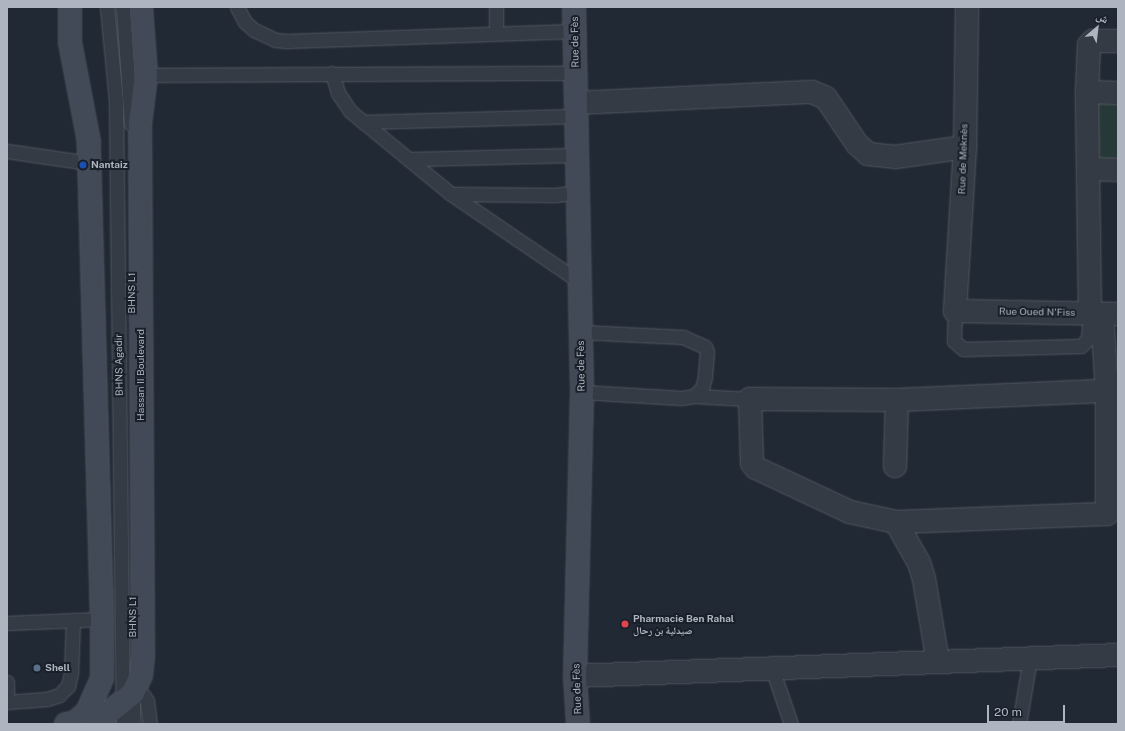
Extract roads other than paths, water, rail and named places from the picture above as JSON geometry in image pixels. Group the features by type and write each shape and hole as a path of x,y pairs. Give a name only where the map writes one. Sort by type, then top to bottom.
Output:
{"street":[{"path":"66,724 74,722 87,712 102,678 102,619 89,142 70,42 70,7"},
{"name":"Hassan II Boulevard","path":"95,724 128,703 141,675 143,656 140,124 146,75 141,7"},
{"name":"Rue de Fès","path":"574,7 582,392 575,676 578,724"},
{"name":"Rue de Meknès","path":"955,310 964,147 967,7"},
{"path":"1107,391 897,400 750,399 752,464 756,468 850,512 896,522 1106,514 1113,474 1103,314 1088,169 1087,92 1089,45 1093,41 1118,41"},
{"path":"576,110 812,92 826,98 857,144 868,154 895,158 964,147"},
{"path":"1087,92 1118,93"},
{"path":"1088,169 1118,170"},
{"name":"Rue Oued N'Fiss","path":"955,310 1103,314"},
{"path":"895,466 897,400"},
{"path":"896,522 924,579 938,662"},
{"path":"575,676 1118,655"}],"lane":[{"name":"BHNS Agadir","path":"107,7 116,101 128,703"},
{"name":"BHNS L1","path":"123,7 131,91 128,703 133,724"},
{"path":"237,7 245,22 254,30 275,40 287,41 575,31"},
{"path":"496,7 496,33"},
{"path":"332,73 343,103 363,122 412,159 451,194 580,282"},
{"path":"146,75 576,73"},
{"path":"363,122 576,110"},
{"path":"7,151 89,163"},
{"path":"412,159 577,155"},
{"path":"451,194 555,195 578,192"},
{"path":"955,310 954,341 963,349 1081,346 1088,339 1103,314"},
{"path":"581,332 683,337 695,340 705,347 706,352 705,377 702,388 694,396"},
{"path":"582,392 682,398 694,396 750,399"},
{"path":"7,623 102,619"},
{"path":"7,682 7,702 47,699 59,695 68,686 71,673 73,620"},
{"path":"1019,724 1030,658"},
{"path":"772,668 791,724"},
{"path":"128,703 144,696 147,701 150,724"}],"place":[{"name":"Nantaiz","path":"83,165"},
{"name":"Pharmacie Ben Rahal صيدلية بن رحال","path":"625,624"},
{"name":"Shell","path":"37,668"}]}
